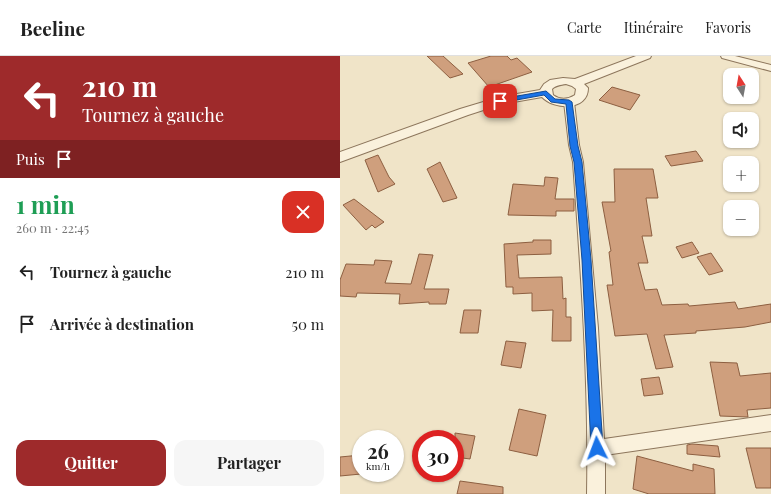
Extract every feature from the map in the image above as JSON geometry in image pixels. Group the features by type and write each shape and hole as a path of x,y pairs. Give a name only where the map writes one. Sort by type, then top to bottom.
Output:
{"street":[{"path":"576,83 646,56"},
{"path":"725,56 771,68"},
{"path":"566,81 576,83 582,88 582,94 577,99 569,102 554,100 546,93 548,86 556,82 566,81"},
{"path":"340,157 464,112 500,101 546,93"},
{"path":"569,102 574,146 578,162 585,244 597,448 596,494"},
{"path":"597,448 771,423"}],"building":[{"path":"427,56 443,56 463,74 450,78"},
{"path":"491,56 507,56 511,60 517,58 532,72 489,87 468,63"},
{"path":"612,87 640,95 630,110 599,100"},
{"path":"696,151 703,161 671,166 665,156"},
{"path":"378,155 389,177 395,184 378,192 365,160"},
{"path":"440,162 457,198 443,202 427,169"},
{"path":"614,169 653,169 658,198 646,198 652,236 642,236 648,263 638,263 645,290 657,289 662,305 688,304 689,306 735,302 738,309 771,304 771,322 745,327 696,331 696,333 664,335 673,367 656,369 647,334 615,336 607,285 613,285 609,252 611,251 602,202 615,202"},
{"path":"545,177 558,178 555,199 574,199 574,211 556,211 556,216 508,215 513,184 544,186"},
{"path":"354,199 384,222 375,228 372,225 366,230 343,205"},
{"path":"533,240 551,240 551,254 517,255 519,278 562,277 563,299 566,298 566,317 571,317 571,341 552,341 553,310 532,311 532,293 513,294 513,287 506,287 504,244 533,242"},
{"path":"692,242 699,253 682,258 676,247"},
{"path":"711,253 723,271 709,275 697,257"},
{"path":"419,254 433,255 424,289 449,289 446,304 429,304 429,302 399,304 400,294 357,293 356,297 340,296 340,280 346,264 374,265 375,260 392,261 385,283 411,284"},
{"path":"464,310 481,310 478,333 460,333"},
{"path":"506,341 526,343 521,368 501,365"},
{"path":"710,362 737,363 740,376 771,373 771,408 747,410 748,417 720,416"},
{"path":"659,377 663,394 644,396 641,379"},
{"path":"519,409 546,415 537,456 509,450"},
{"path":"464,434 475,436 470,459 464,458"},
{"path":"687,445 718,446 720,457 687,454"},
{"path":"746,448 771,448 771,488 756,488"},
{"path":"352,456 352,475 340,476 340,457"},
{"path":"637,456 693,471 693,464 714,469 715,494 649,494 633,489"},
{"path":"460,482 503,487 503,494 457,494"}],"route":[{"path":"500,101 546,93 547,96 558,102 569,102 574,146 578,162 586,260 597,448"}]}
